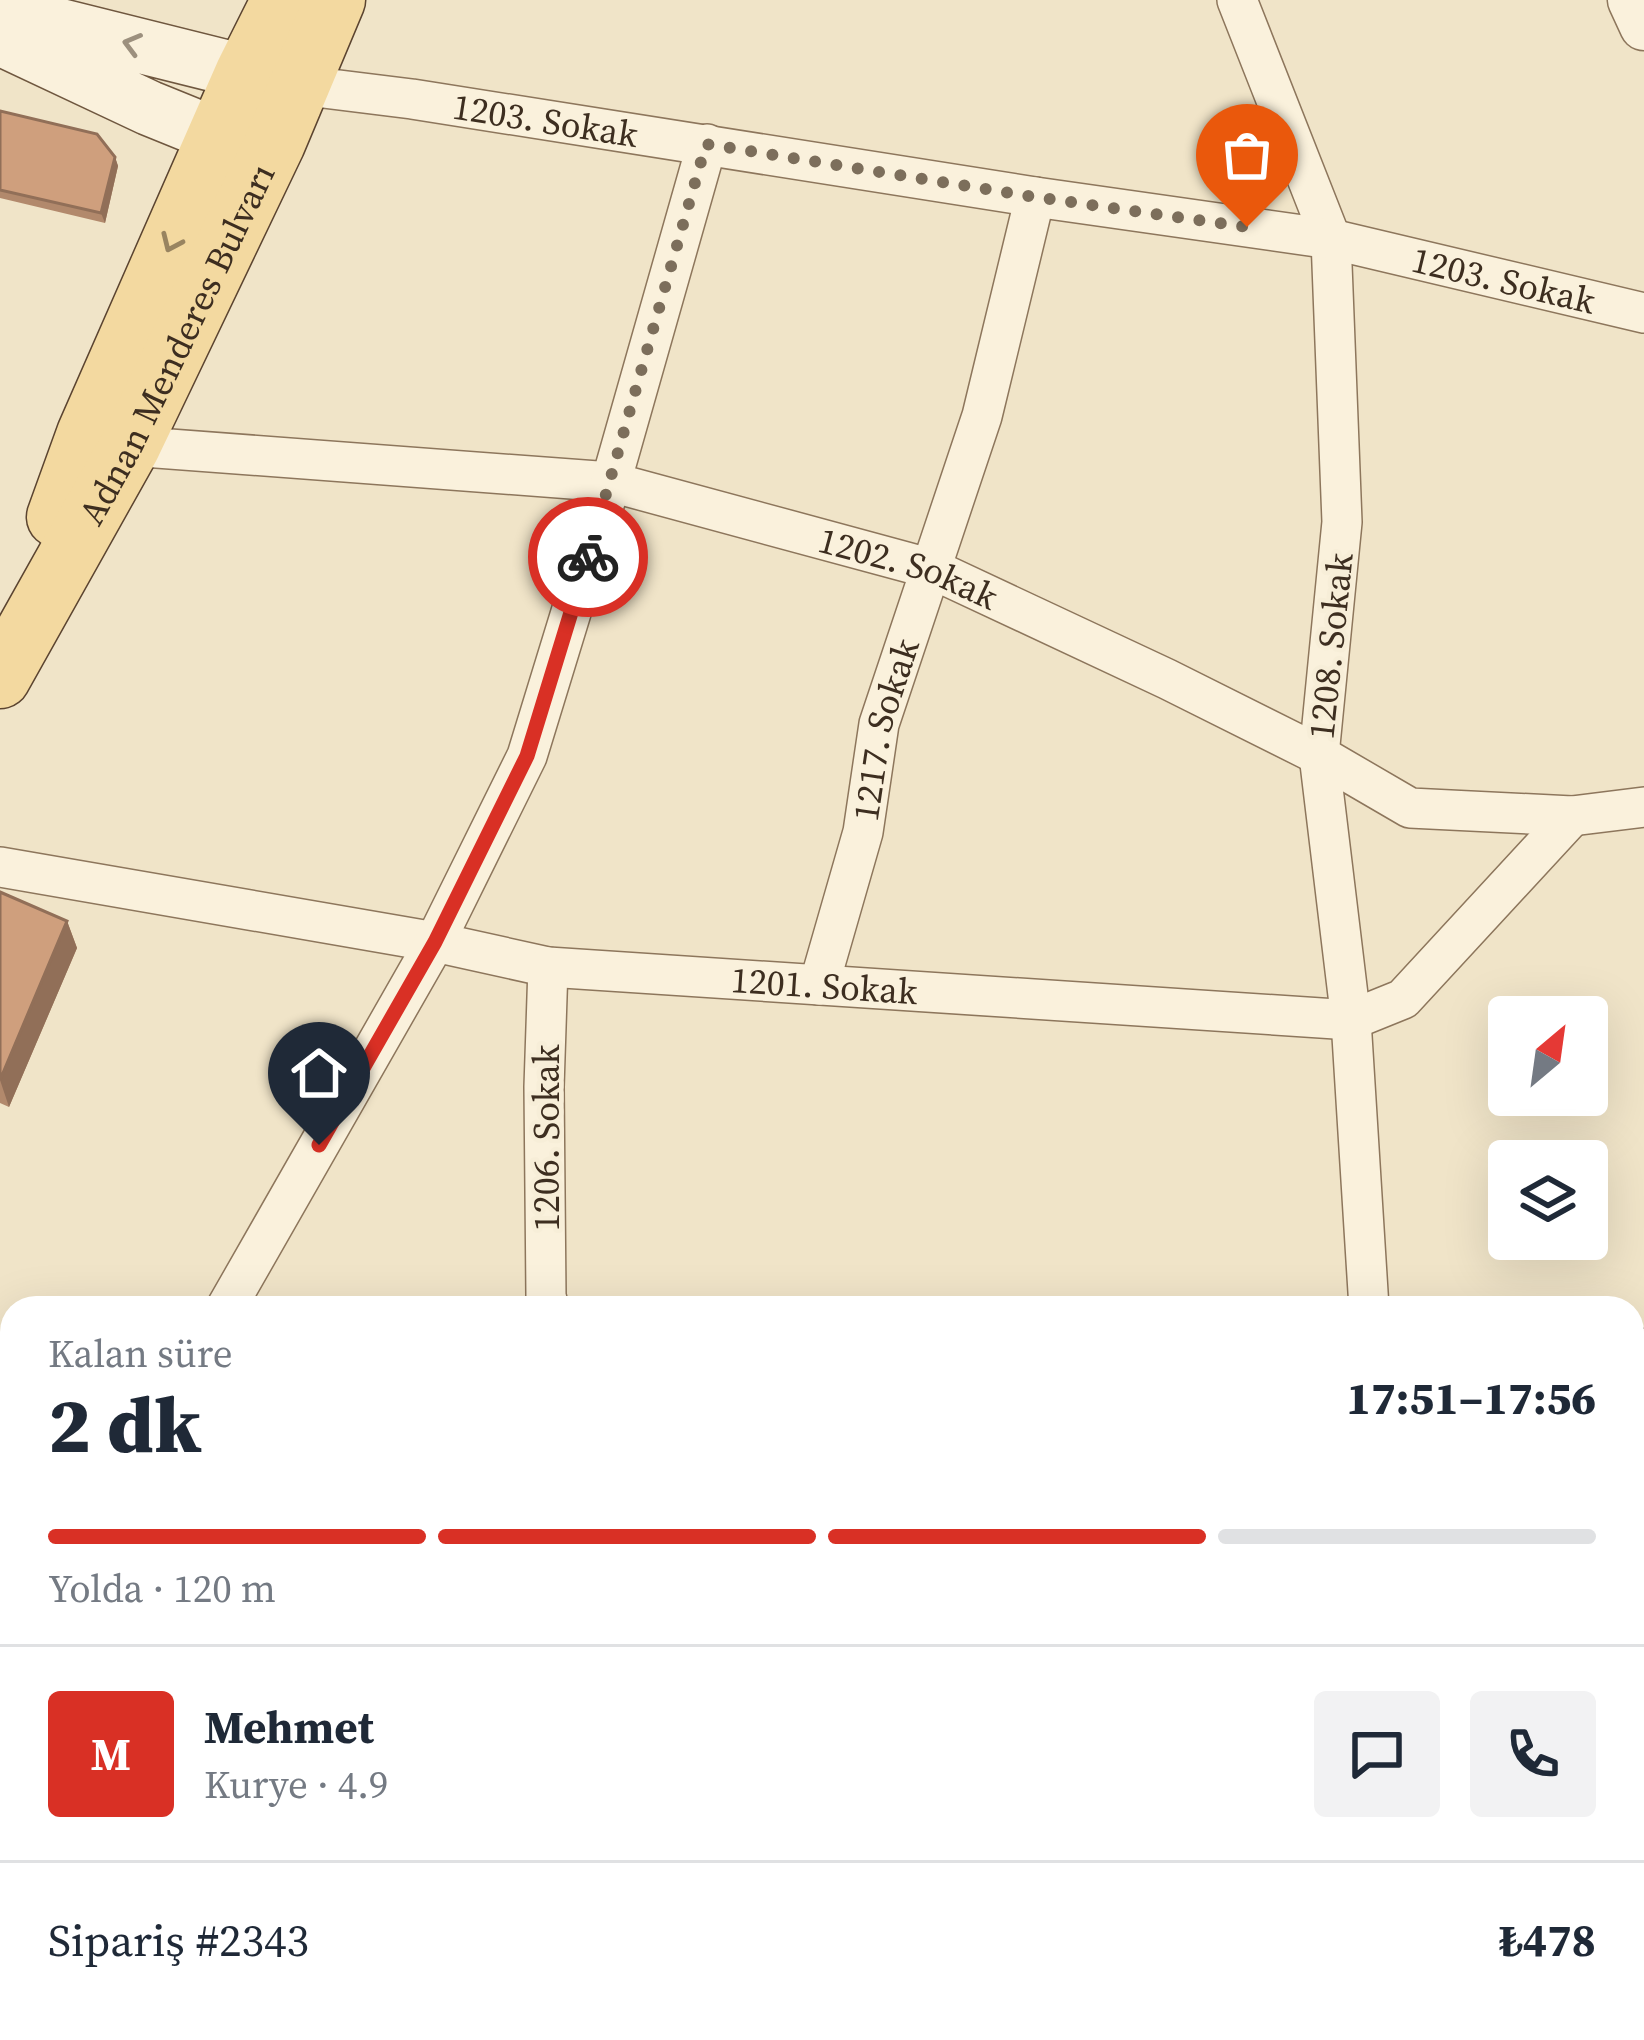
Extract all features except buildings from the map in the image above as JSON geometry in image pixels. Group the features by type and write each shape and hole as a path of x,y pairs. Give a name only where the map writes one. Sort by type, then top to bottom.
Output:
{"main road":[{"name":"Adnan Menderes Bulvarı","path":"272,79 282,0"},
{"name":"Adnan Menderes Bulvarı","path":"0,678 130,446 272,79 335,0"},
{"path":"0,11 272,79"},
{"path":"0,38 149,108 246,139"},
{"name":"Adnan Menderes Bulvarı","path":"0,678 87,434 246,139"}],"street":[{"name":"1208. Sokak","path":"1237,0 1331,239 1342,522 1319,754 1351,1020 1368,1296"},
{"path":"1632,0 1644,26"},
{"name":"1203. Sokak","path":"272,79 1331,239 1644,313"},
{"path":"233,1296 435,942 527,756 611,482 706,144"},
{"name":"1217. Sokak","path":"819,985 863,832 879,724 982,416 1035,197"},
{"name":"1202. Sokak","path":"130,446 611,482 932,569 1319,754 1410,808 1572,816 1644,807"},
{"name":"1201. Sokak","path":"0,867 435,942 548,967 1351,1020 1403,999 1572,816"},
{"name":"1206. Sokak","path":"545,1296 548,967"}],"way so far":[{"path":"588,557 706,144 1247,227"}],"route":[{"path":"319,1145 435,942 527,756 588,557"}]}
